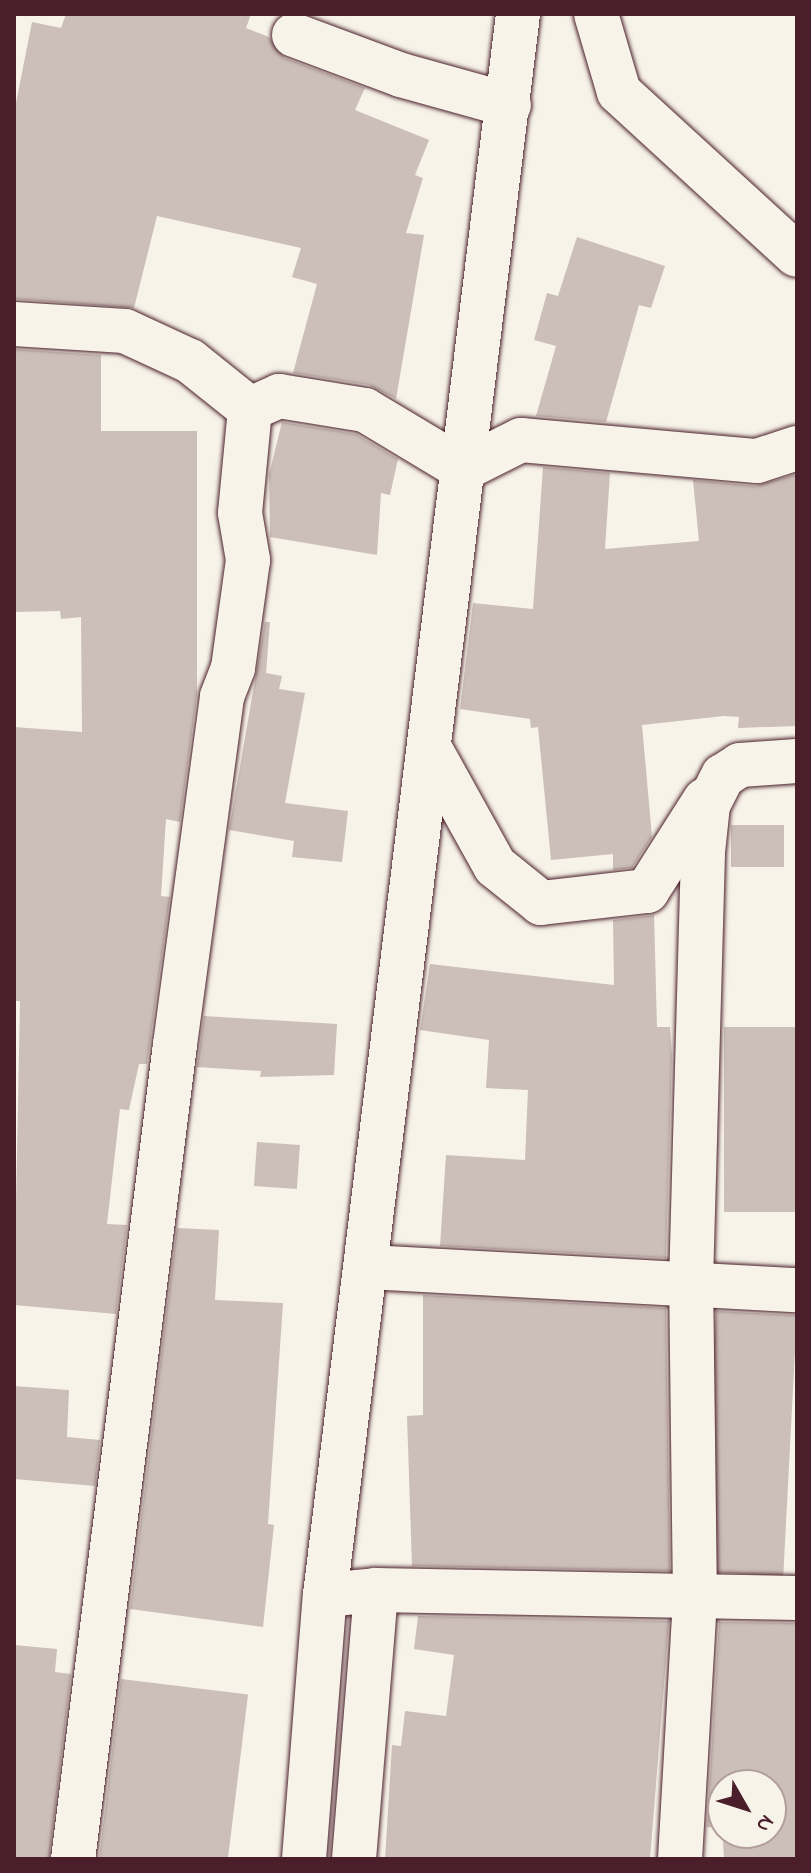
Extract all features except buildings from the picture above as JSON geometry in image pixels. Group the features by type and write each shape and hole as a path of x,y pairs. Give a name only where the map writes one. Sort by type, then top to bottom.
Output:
{"street":[{"path":"304,1859 325,1595 518,14"},
{"path":"596,14 619,92 797,255"},
{"path":"294,35 401,75 509,105"},
{"path":"14,324 125,331 190,361 250,409"},
{"path":"250,409 279,396 365,410 463,469"},
{"path":"73,1859 175,1045 222,697 233,668 248,560 240,513 250,409"},
{"path":"463,469 521,440 757,461 797,448"},
{"path":"429,747 495,866 541,903 647,891 713,787 740,765 797,761"},
{"path":"680,1859 695,1600 691,1283 697,977 703,852 713,787"},
{"path":"367,1267 797,1290"},
{"path":"325,1595 376,1590 695,1600 797,1598"},
{"path":"354,1859 376,1590"}]}
